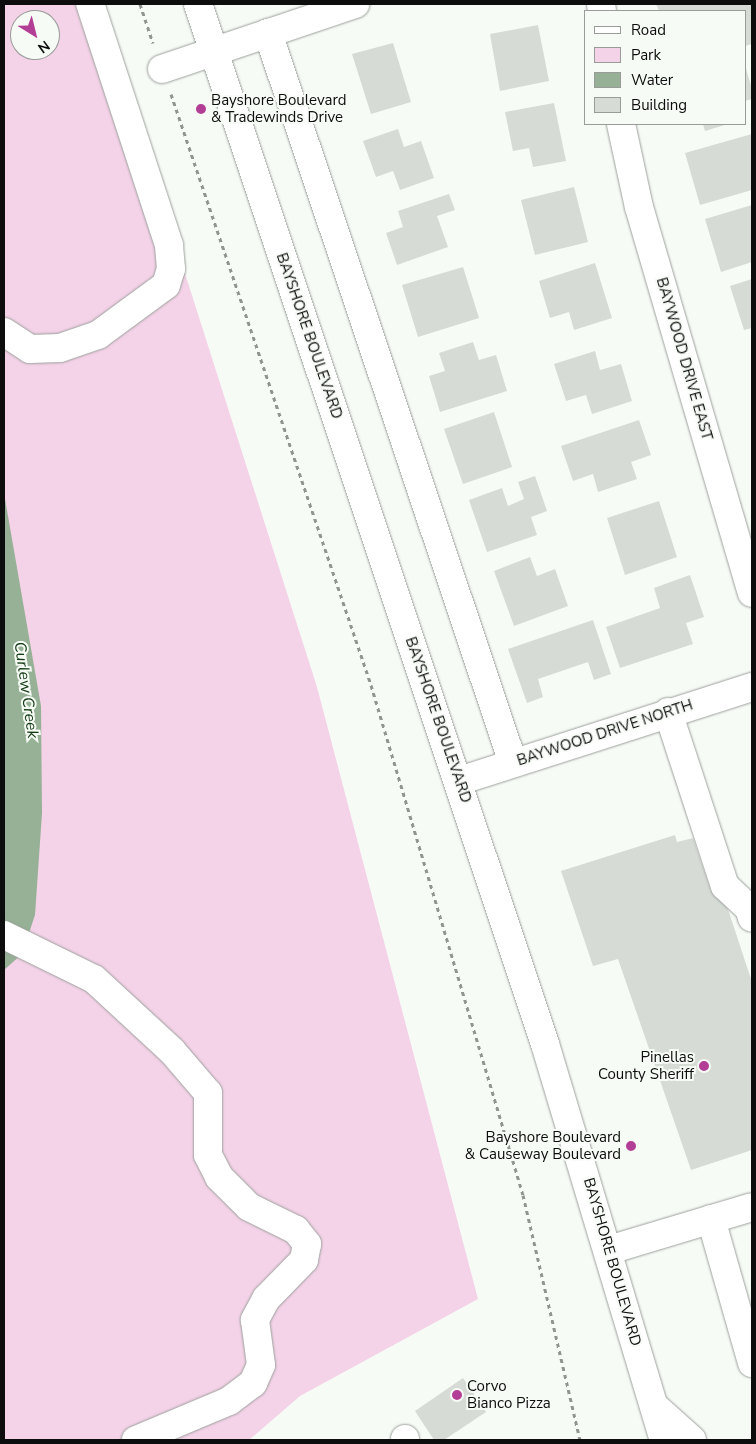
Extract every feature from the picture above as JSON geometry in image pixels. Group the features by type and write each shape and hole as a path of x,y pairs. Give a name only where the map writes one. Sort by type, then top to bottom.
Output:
{"street":[{"path":"4,332 30,349 60,348 98,335 166,285 171,269 169,246 90,4"},
{"name":"BAYSHORE BOULEVARD","path":"198,4 459,781 609,1250 664,1440"},
{"path":"162,69 355,4"},
{"path":"268,34 513,763"},
{"name":"BAYWOOD DRIVE EAST","path":"620,125 639,207 752,593"},
{"name":"BAYWOOD DRIVE NORTH","path":"459,781 668,712 752,687"},
{"path":"668,712 725,886 750,908 752,918"},
{"path":"4,935 65,961 120,999 199,1079 210,1099 208,1155 219,1177 249,1208 296,1230 307,1244 304,1260 266,1299 255,1320 261,1365 253,1383 229,1401 136,1440"},
{"path":"609,1250 752,1207"},
{"path":"711,1219 752,1363"},
{"path":"654,1406 692,1440"}],"path":[{"path":"140,4 372,685 523,1195 580,1440"},
{"path":"730,1440 748,1440"}],"green space":[{"path":"4,4 99,4 317,687 478,1299 300,1396 249,1440 4,1440"}],"water":[{"name":"Curlew Creek","path":"4,493 41,706 42,813 35,915 22,954 4,970"}],"building":[{"path":"656,4 752,4 752,44 746,46 746,10 659,10"},
{"path":"538,25 549,81 500,91 490,34"},
{"path":"393,43 411,102 371,114 352,54"},
{"path":"746,68 752,89 752,99 746,101"},
{"path":"554,103 566,161 533,167 529,148 513,151 505,112"},
{"path":"703,125 725,125 705,131"},
{"path":"398,129 404,147 421,141 434,178 400,190 393,171 376,177 363,141"},
{"path":"752,134 752,190 700,205 685,153"},
{"path":"574,187 588,242 535,255 521,200"},
{"path":"449,194 455,210 437,216 448,247 397,265 386,233 403,227 398,211"},
{"path":"752,205 752,262 721,272 705,219"},
{"path":"595,263 612,318 574,330 569,312 550,318 539,281"},
{"path":"463,267 479,318 418,337 402,285"},
{"path":"752,279 752,328 744,330 730,286"},
{"path":"473,342 479,360 496,355 507,391 440,412 429,376 445,371 439,353"},
{"path":"595,351 600,370 621,364 632,401 592,414 586,395 566,401 554,364"},
{"path":"494,412 512,467 463,484 444,429"},
{"path":"639,420 651,455 631,462 637,479 598,492 593,474 573,481 561,446"},
{"path":"535,476 547,511 531,517 537,535 487,552 469,500 502,488 508,506 524,499 518,482"},
{"path":"659,501 677,557 625,575 607,518"},
{"path":"530,557 537,576 555,569 568,606 514,626 494,571"},
{"path":"690,575 704,617 686,623 693,644 620,668 606,627 660,608 654,588"},
{"path":"593,620 611,674 594,680 588,662 538,679 543,697 527,703 508,649"},
{"name":"Pinellas County Sheriff","path":"675,835 677,842 693,838 711,891 721,888 752,982 752,1150 691,1170 618,959 593,966 561,871"},
{"name":"Corvo Bianco Pizza","path":"463,1378 486,1412 444,1440 434,1440 415,1411"}],"place":[{"name":"Bayshore Boulevard & Tradewinds Drive","path":"201,109"},
{"name":"Pinellas County Sheriff","path":"704,1066"},
{"name":"Bayshore Boulevard & Causeway Boulevard","path":"631,1146"},
{"name":"Corvo Bianco Pizza","path":"457,1395"}]}
